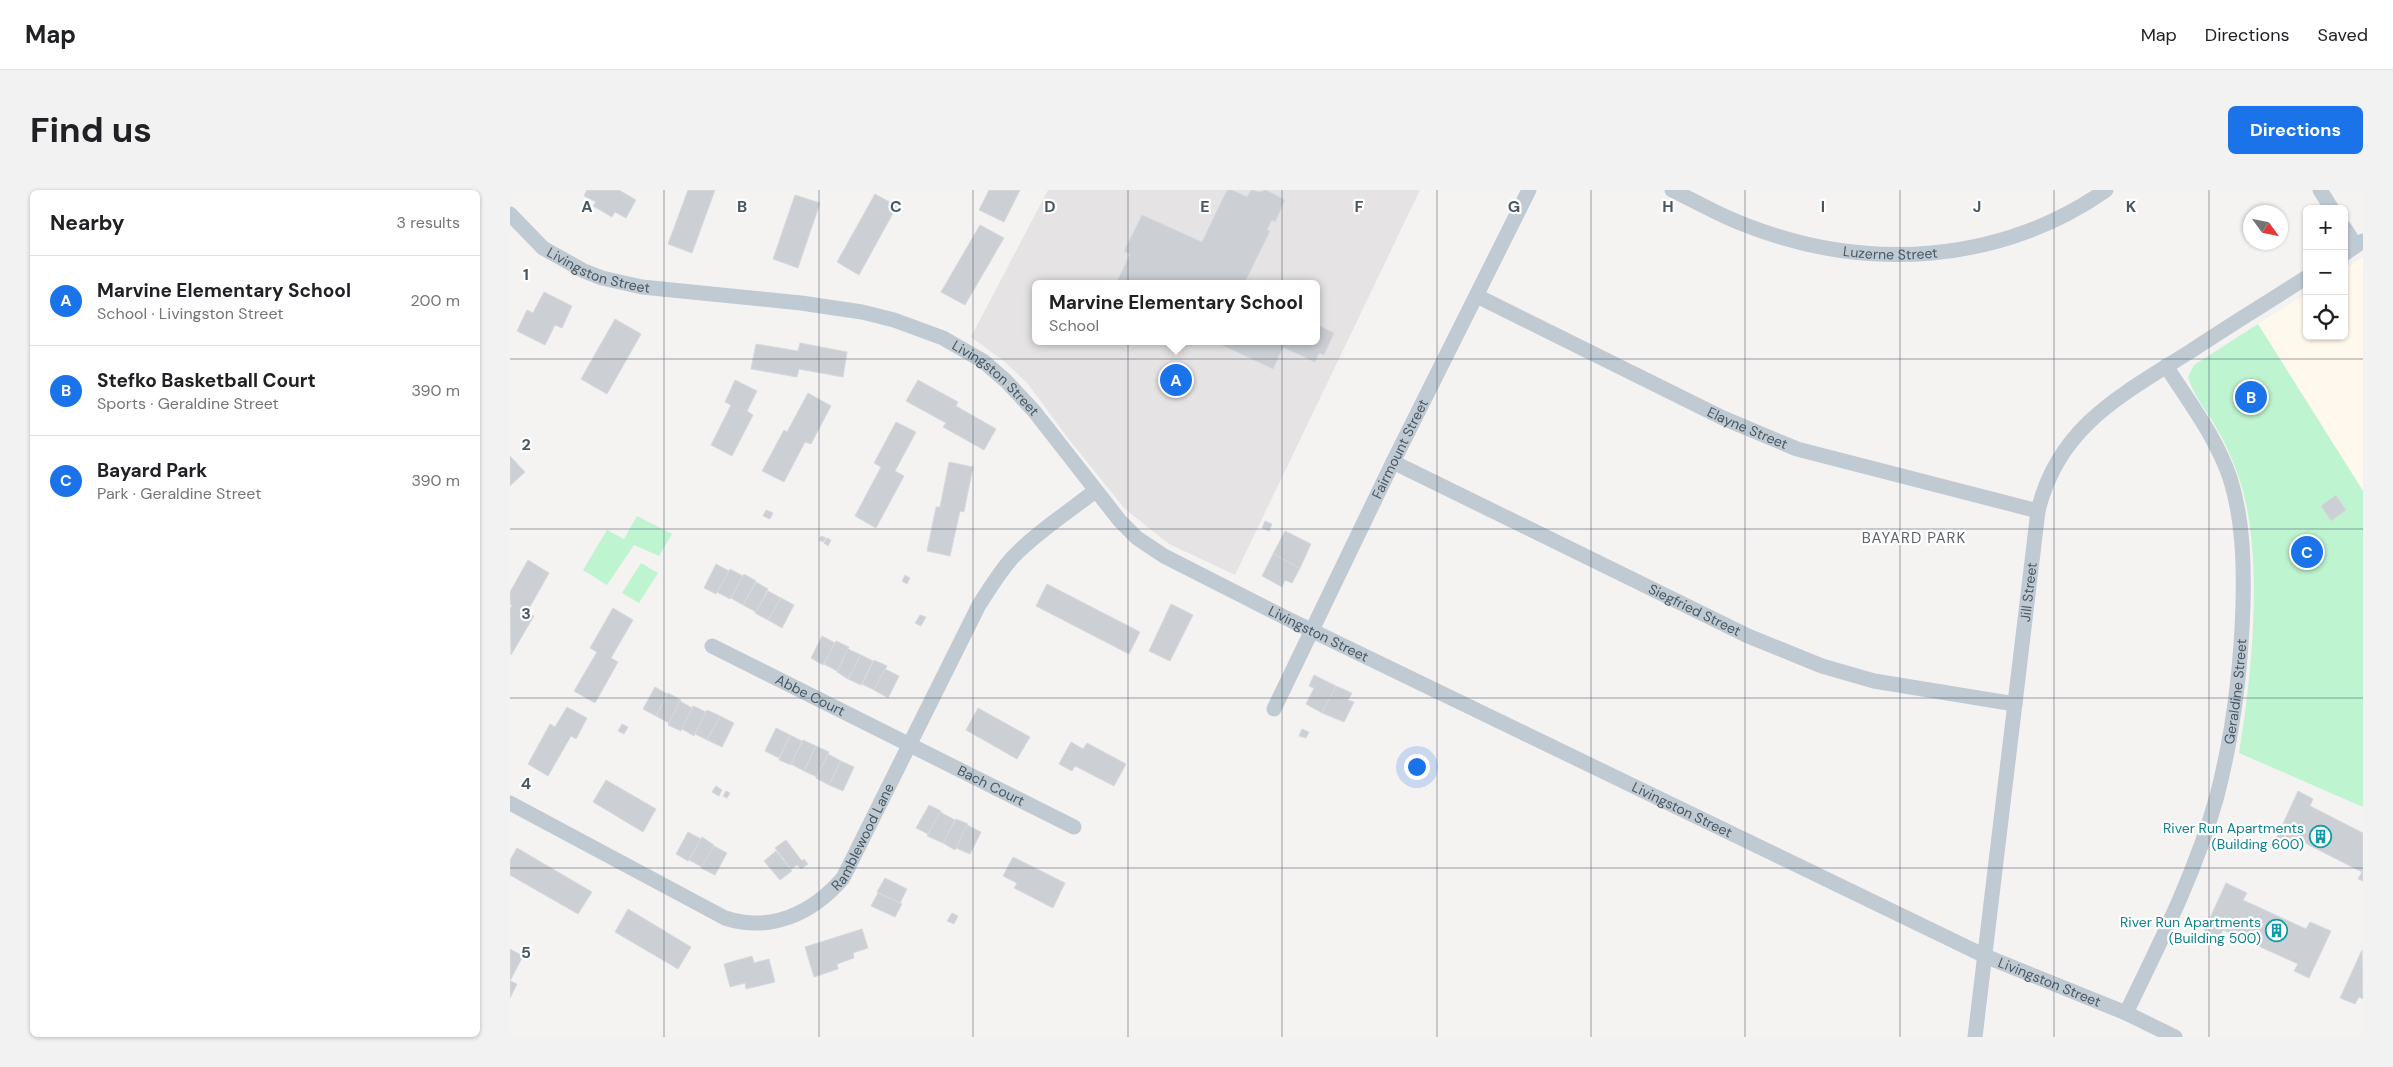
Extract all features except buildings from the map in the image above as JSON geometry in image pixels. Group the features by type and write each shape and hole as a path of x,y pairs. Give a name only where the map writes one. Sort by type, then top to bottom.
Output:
{"street":[{"name":"Fairmount Street","path":"1274,709 1393,462 1529,190"},
{"name":"Luzerne Street","path":"1672,190 1745,226 1786,239 1839,251 1895,256 1950,252 2003,241 2053,222 2106,190"},
{"path":"2320,190 2329,205"},
{"name":"Livingston Street","path":"510,216 543,248 566,262 602,278 642,287 801,303 862,312 907,324 943,338 983,361 1016,391 1126,528 1156,552 1312,630 1985,956 2126,1013 2175,1037"},
{"path":"2348,235 2354,247"},
{"name":"Jill Street","path":"1975,1037 2038,511 2052,472 2080,431 2110,402 2303,280"},
{"name":"Elayne Street","path":"1477,296 1723,418 1797,449 2038,511"},
{"name":"Geraldine Street","path":"2126,1013 2175,910 2195,860 2216,798 2234,716 2241,658 2242,566 2236,502 2228,474 2217,448 2166,366"},
{"name":"Siegfried Street","path":"1393,462 1748,636 1798,657 1874,681 2015,704"},
{"name":"Ramblewood Lane","path":"510,804 725,918 748,924 770,923 810,908 843,878 979,605 994,582 1013,558 1036,536 1095,491"},
{"name":"Abbe Court","path":"712,646 910,745"},
{"name":"Bach Court","path":"910,745 1074,827"}],"shaded area":[{"path":"1048,190 1420,190 1235,575 1169,544 1125,509 1067,437 1028,384 1005,362 971,337"},
{"path":"2363,257 2363,491 2258,324 2303,296 2303,340 2348,340 2348,266"}],"green space":[{"path":"2258,324 2363,491 2363,807 2239,753 2252,651 2254,575 2251,539 2246,505 2233,462 2222,438 2190,384 2188,377 2194,365"},
{"path":"637,516 672,534 659,556 634,545 607,585 583,570 607,530 624,539"},
{"path":"641,563 658,573 639,603 622,593"}],"place":[{"name":"Marvine Elementary School","path":"1176,380"},
{"name":"Stefko Basketball Court","path":"2251,397"},
{"name":"Bayard Park","path":"2307,552"},
{"name":"River Run Apartments (Building 600)","path":"2320,836"},
{"name":"River Run Apartments (Building 500)","path":"2277,930"}],"district":[{"name":"BAYARD PARK","path":"1914,538"}]}
